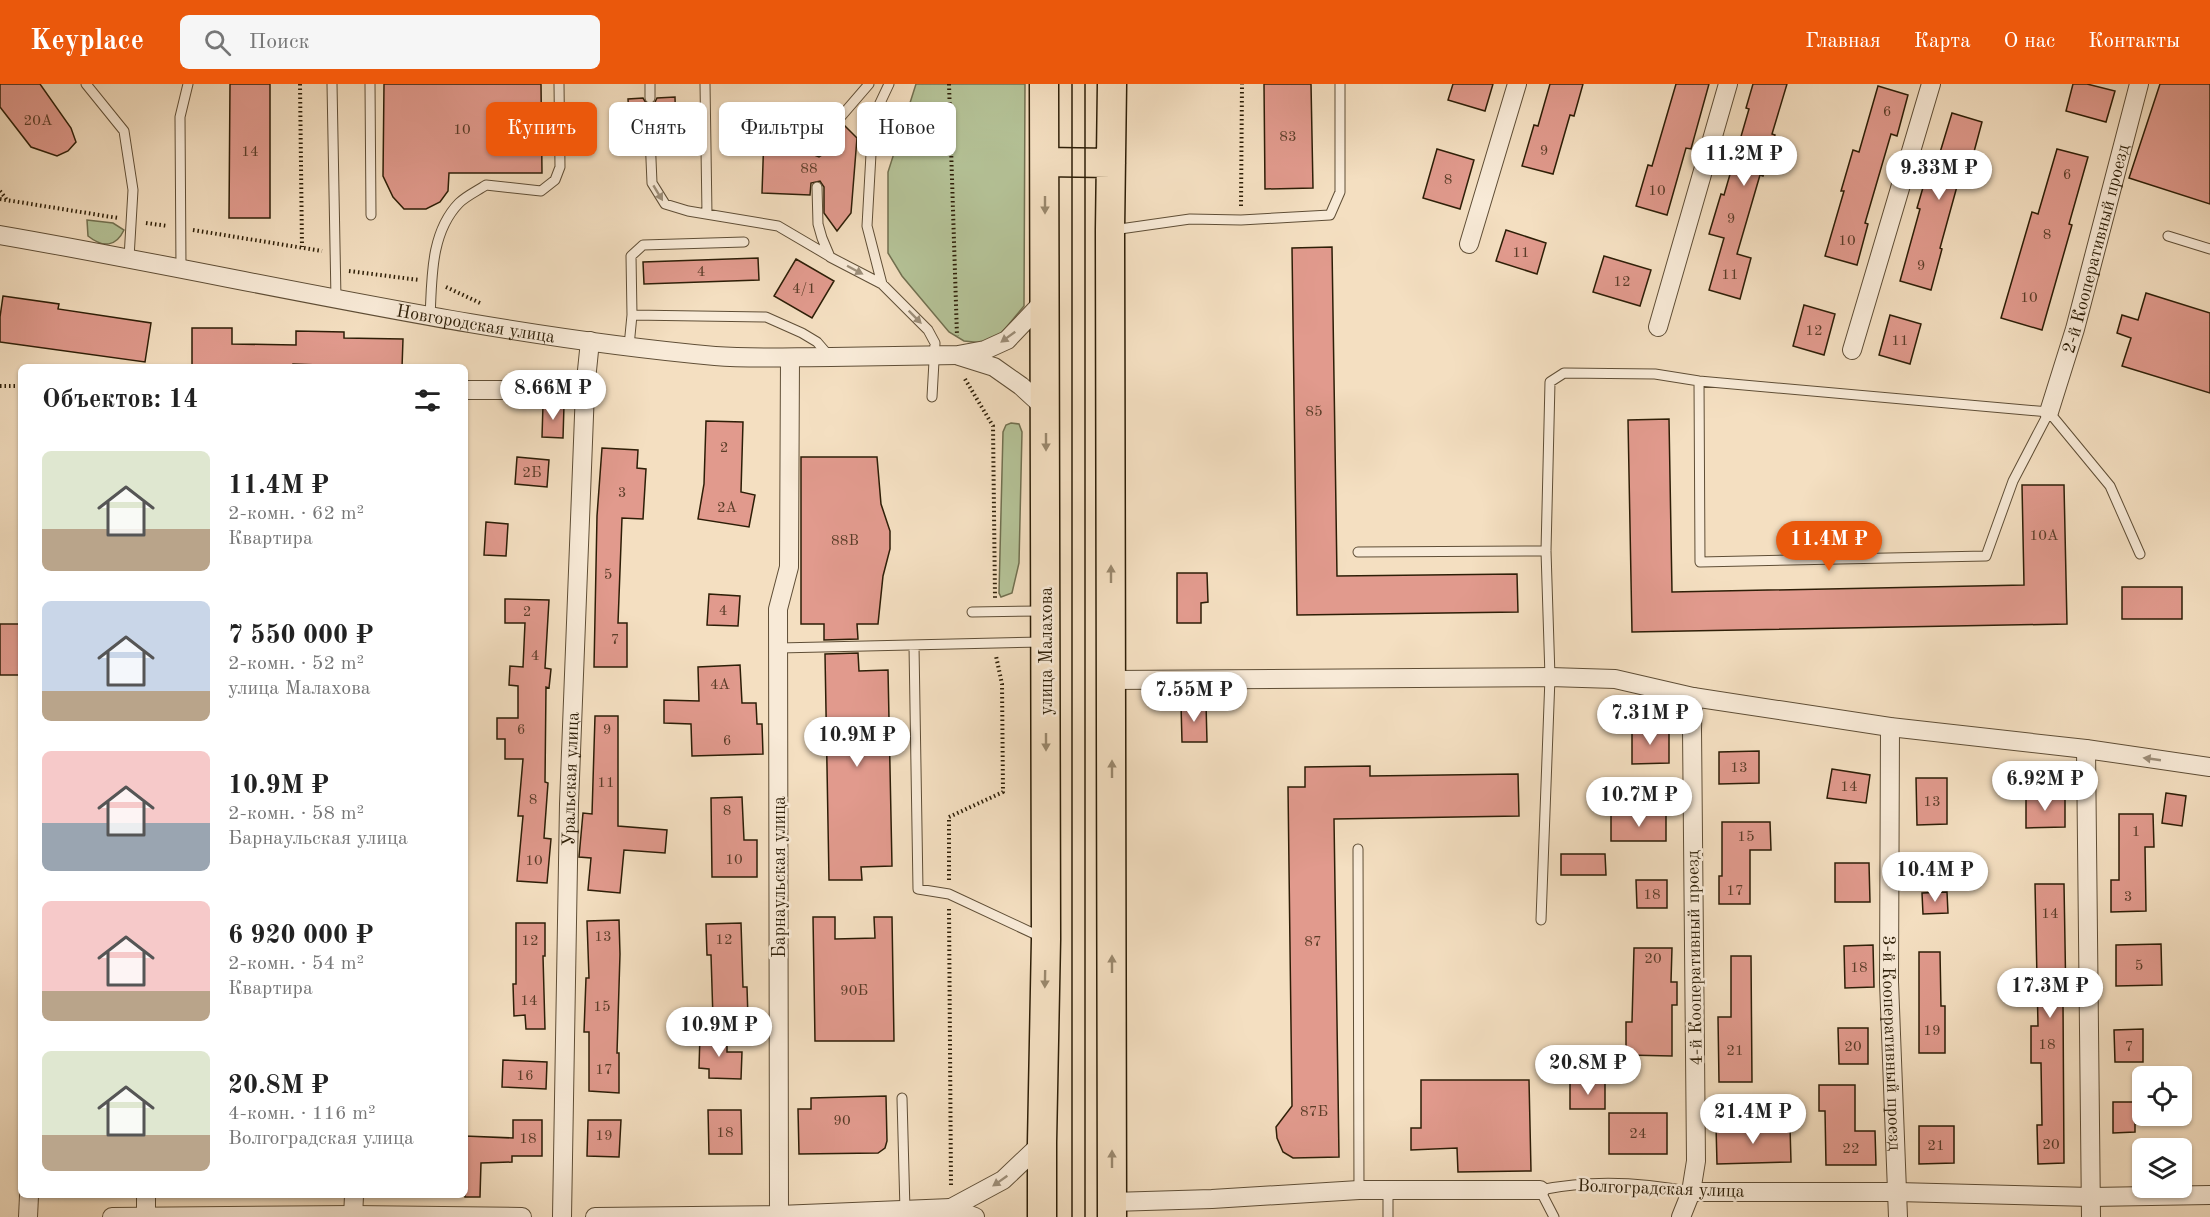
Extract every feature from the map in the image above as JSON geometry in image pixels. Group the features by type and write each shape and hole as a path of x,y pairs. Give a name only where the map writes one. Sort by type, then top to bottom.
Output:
{"main road":[{"name":"улица Малахова","path":"1042,1217 1046,939 1044,84"},
{"path":"1112,84 1110,230 1112,1209"},
{"path":"1045,162 1111,163"}],"street":[{"path":"1469,244 1517,84"},
{"path":"1659,327 1728,84"},
{"path":"1852,350 1931,84"},
{"name":"2-й Кооперативный проезд","path":"2049,412 2075,329 2139,84"},
{"name":"Новгородская улица","path":"0,235 182,268 430,318 629,346 717,356 790,358 935,356 957,348"},
{"path":"957,348 985,350 1007,340 1046,299"},
{"name":"Уральская улица","path":"562,1217 569,804 585,390 590,341"},
{"path":"957,348 993,367 1021,386 1046,408"},
{"name":"Барнаульская улица","path":"779,1216 778,609 789,567 790,358"},
{"path":"468,390 585,390"},
{"path":"1111,680 1550,677 1615,680 1694,697 1890,727 2086,749 2210,767"},
{"name":"4-й Кооперативный проезд","path":"1681,1217 1691,1192 1696,1161 1692,729 1694,697"},
{"name":"3-й Кооперативный проезд","path":"1890,727 1889,982 1898,1217"},
{"path":"2086,749 2091,1217"},
{"path":"951,1208 1003,1180 1042,1143"},
{"name":"Волгоградская улица","path":"1112,1209 1212,1199 1359,1190 1540,1190"},
{"name":"Волгоградская улица","path":"1691,1192 1897,1192 2091,1197 2210,1195"},
{"path":"28,1217 29,1198"},
{"path":"146,1198 146,1216"},
{"path":"353,1216 354,1198"},
{"path":"595,1217 779,1216 951,1208 975,1217"},
{"path":"112,1217 522,1217"}],"lane":[{"path":"86,84 124,131 133,190 129,258"},
{"path":"182,268 180,117 188,84"},
{"path":"332,84 336,299"},
{"path":"370,84 371,215"},
{"path":"430,318 435,251 444,225 459,203 486,185 541,191 555,180 560,166 559,84"},
{"path":"650,84 650,98"},
{"path":"705,84 707,214"},
{"path":"845,112 869,84"},
{"path":"882,284 867,226 873,118 889,84"},
{"path":"1110,230 1190,219 1241,220 1330,215 1340,192 1340,84"},
{"path":"651,156 652,183 665,204 778,226 882,284 928,330 935,343 932,397"},
{"path":"817,187 818,224 830,256"},
{"path":"2168,236 2210,249"},
{"path":"629,346 632,315 631,255 643,245 744,242"},
{"path":"632,315 766,318 817,342 830,357"},
{"path":"1541,920 1550,677 1546,551 1550,382 1564,373 1655,374 1699,381 2049,412 2110,486 2140,554"},
{"path":"1699,381 1700,562 1986,556 2013,482 2049,412"},
{"path":"1358,552 1546,551"},
{"path":"972,612 1046,611"},
{"path":"779,648 1046,642"},
{"path":"914,646 918,889 949,894 1046,939"},
{"path":"1358,849 1359,1190"},
{"path":"902,1098 905,1211"},
{"name":"Волгоградская улица","path":"1540,1190 1566,1185 1655,1185 1691,1192"},
{"path":"1388,1190 1388,1217"},
{"path":"1540,1190 1554,1217"}],"path":[{"path":"300,84 302,247"},
{"path":"949,84 957,348"},
{"path":"1241,220 1242,84"},
{"path":"0,191 7,200"},
{"path":"964,378 993,426 995,612"},
{"path":"0,386 18,386"},
{"path":"951,1208 949,817 1003,792 1002,684 996,658 996,644"}],"green space":[{"path":"916,84 1025,84 1024,306 1000,335 983,343 964,341 949,332 902,276 888,253 888,172 893,156 956,156 956,102 910,102"},
{"path":"87,220 113,223 124,230 113,243 99,243 88,236"},
{"path":"1019,424 1022,432 1019,563 1012,593 1001,597 999,593 1003,432 1006,425"}],"building":[{"path":"0,84 40,84 71,128 76,142 68,151 57,156 31,147 0,107"},
{"path":"230,84 270,84 270,218 229,218"},
{"path":"384,84 541,84 541,102 486,102 486,156 542,156 542,173 449,173 448,191 440,202 426,209 404,209 393,197 383,176"},
{"path":"1264,84 1311,84 1313,188 1265,189"},
{"path":"1453,84 1493,84 1485,111 1448,100"},
{"path":"1550,84 1583,84 1574,116 1570,115 1553,174 1522,166 1534,125 1538,126"},
{"path":"1676,84 1709,84 1691,149 1686,148 1667,215 1636,206 1648,165 1652,166"},
{"path":"1753,84 1787,84 1772,134 1775,135 1763,176 1760,175 1737,254 1751,258 1740,299 1709,290 1724,238 1709,234 1721,194 1724,195 1749,109 1746,108"},
{"path":"2073,84 2087,84 2115,91 2106,122 2066,111"},
{"path":"2160,84 2210,84 2210,204 2129,178"},
{"path":"1878,86 1908,95 1897,136 1891,134 1865,223 1868,224 1857,265 1825,256 1853,150 1859,152"},
{"path":"675,97 675,102 655,102 657,98"},
{"path":"643,98 645,102 628,102 628,99"},
{"path":"1952,113 1982,122 1971,163 1964,161 1931,290 1900,281 1929,167 1935,169"},
{"path":"845,126 857,138 851,213 837,231 824,213 824,187 820,181 811,183 810,195 762,193 763,156 845,156"},
{"path":"1437,149 1474,160 1460,209 1423,198"},
{"path":"2057,149 2088,157 2069,224 2072,225 2042,330 2001,318 2032,212 2038,214"},
{"path":"1506,230 1546,243 1537,274 1496,261"},
{"path":"1332,247 1337,576 1517,574 1518,612 1297,615 1292,248"},
{"path":"1604,256 1651,270 1640,306 1593,292"},
{"path":"758,258 759,280 644,284 643,262"},
{"path":"796,259 834,281 812,318 774,296"},
{"path":"2146,293 2210,313 2210,393 2122,366 2131,338 2117,333 2122,315 2138,320"},
{"path":"3,296 59,304 58,309 151,323 145,362 0,342"},
{"path":"1804,305 1835,314 1824,355 1793,346"},
{"path":"1890,315 1921,324 1910,364 1879,355"},
{"path":"192,328 232,328 232,344 296,345 296,331 344,332 344,338 403,339 402,364 192,364"},
{"path":"543,404 564,405 563,438 542,437"},
{"path":"1669,419 1672,592 2024,585 2022,485 2064,485 2067,624 1632,632 1628,420"},
{"path":"706,421 743,422 741,492 755,495 749,527 698,519 704,484"},
{"path":"602,448 638,450 637,468 646,469 643,519 622,518 618,623 627,623 627,667 594,667 597,516"},
{"path":"517,457 549,460 547,487 515,484"},
{"path":"801,457 877,457 881,504 890,531 890,549 883,576 878,624 857,624 858,639 824,640 824,624 801,624"},
{"path":"486,522 508,524 506,556 484,555"},
{"path":"1177,573 1207,573 1208,602 1201,603 1201,623 1177,623"},
{"path":"2122,587 2182,587 2182,619 2122,619"},
{"path":"709,594 740,596 738,626 707,625"},
{"path":"505,599 549,600 545,668 551,669 549,688 546,687 545,782 548,783 544,838 551,839 547,883 517,881 523,816 518,816 523,759 505,759 505,739 497,739 497,718 518,718 518,686 509,685 510,666 523,667 525,623 505,623"},
{"path":"0,624 18,624 18,675 0,675"},
{"path":"858,653 859,671 888,670 892,866 861,867 862,880 829,880 825,654"},
{"path":"740,665 742,703 756,703 757,724 762,724 763,754 692,756 691,724 664,723 664,700 699,701 698,667"},
{"path":"1206,703 1207,742 1182,742 1181,704"},
{"path":"595,716 618,716 618,826 667,830 665,853 624,850 620,893 588,890 591,858 579,857 583,813 592,814"},
{"path":"1632,729 1669,729 1669,763 1632,764"},
{"path":"1759,751 1759,783 1719,784 1719,752"},
{"path":"1370,766 1370,776 1518,774 1519,816 1334,819 1339,1157 1293,1158 1283,1152 1277,1138 1276,1127 1292,1106 1288,787 1305,787 1305,767"},
{"path":"1832,769 1870,775 1866,803 1827,798"},
{"path":"1916,778 1947,778 1947,824 1917,825"},
{"path":"2166,793 2186,796 2182,826 2162,823"},
{"path":"2026,796 2065,796 2065,827 2026,828"},
{"path":"742,797 744,840 757,840 757,877 712,877 711,798"},
{"path":"1666,814 1666,841 1611,841 1611,815"},
{"path":"2119,814 2153,814 2154,847 2145,847 2146,911 2111,912 2111,880 2119,880"},
{"path":"1722,822 1770,822 1771,850 1750,850 1750,904 1719,904 1719,876 1722,876"},
{"path":"1561,854 1605,854 1606,875 1561,875"},
{"path":"1835,863 1869,863 1870,902 1835,902"},
{"path":"1636,880 1667,880 1667,908 1637,908"},
{"path":"2035,884 2064,884 2066,1002 2063,1002 2064,1163 2038,1164 2037,1125 2042,1125 2041,1063 2031,1063 2031,1026 2038,1026"},
{"path":"1947,892 1948,913 1923,914 1922,893"},
{"path":"813,917 835,917 835,939 875,938 874,917 892,917 894,1041 815,1041"},
{"path":"619,920 617,1053 619,1053 619,1093 589,1091 589,1032 584,1032 586,978 589,978 587,921"},
{"path":"516,923 545,923 545,956 543,956 545,1029 526,1029 525,1015 514,1016"},
{"path":"741,923 743,987 747,987 748,1018 713,1019 711,955 707,955 706,924"},
{"path":"2161,944 2162,985 2116,986 2116,945"},
{"path":"1873,945 1874,987 1845,988 1844,946"},
{"path":"1634,948 1672,948 1671,982 1677,982 1677,1005 1672,1005 1672,1056 1626,1055 1626,1022 1632,1022"},
{"path":"1919,952 1940,952 1941,1006 1945,1006 1945,1053 1919,1053"},
{"path":"1731,956 1751,956 1752,1082 1719,1082 1718,1017 1731,1017"},
{"path":"1838,1028 1868,1028 1868,1064 1839,1064"},
{"path":"2143,1029 2143,1062 2115,1062 2114,1030"},
{"path":"700,1035 727,1036 727,1052 742,1052 741,1079 709,1078 709,1069 699,1068"},
{"path":"503,1060 547,1062 546,1089 502,1087"},
{"path":"1421,1080 1529,1080 1531,1171 1458,1172 1457,1148 1411,1150 1411,1128 1421,1128"},
{"path":"1570,1083 1605,1083 1605,1109 1570,1109"},
{"path":"1819,1085 1855,1085 1855,1131 1875,1131 1876,1165 1826,1165 1825,1111 1819,1111"},
{"path":"886,1096 887,1141 885,1148 878,1153 799,1154 798,1109 811,1109 811,1098"},
{"path":"2113,1102 2132,1102 2132,1126 2135,1126 2135,1132 2113,1133"},
{"path":"708,1110 741,1110 742,1154 709,1154"},
{"path":"1609,1113 1667,1113 1667,1154 1609,1154"},
{"path":"513,1120 542,1120 542,1156 512,1156 512,1162 481,1163 480,1197 468,1197 468,1136 513,1138"},
{"path":"588,1120 621,1120 619,1157 587,1156"},
{"path":"1750,1124 1750,1128 1790,1127 1791,1162 1717,1164 1716,1125"},
{"path":"1919,1126 1954,1126 1954,1163 1919,1164"}],"tram line":[{"path":"1072,84 1072,1217"},
{"path":"1085,84 1085,1217"}]}
